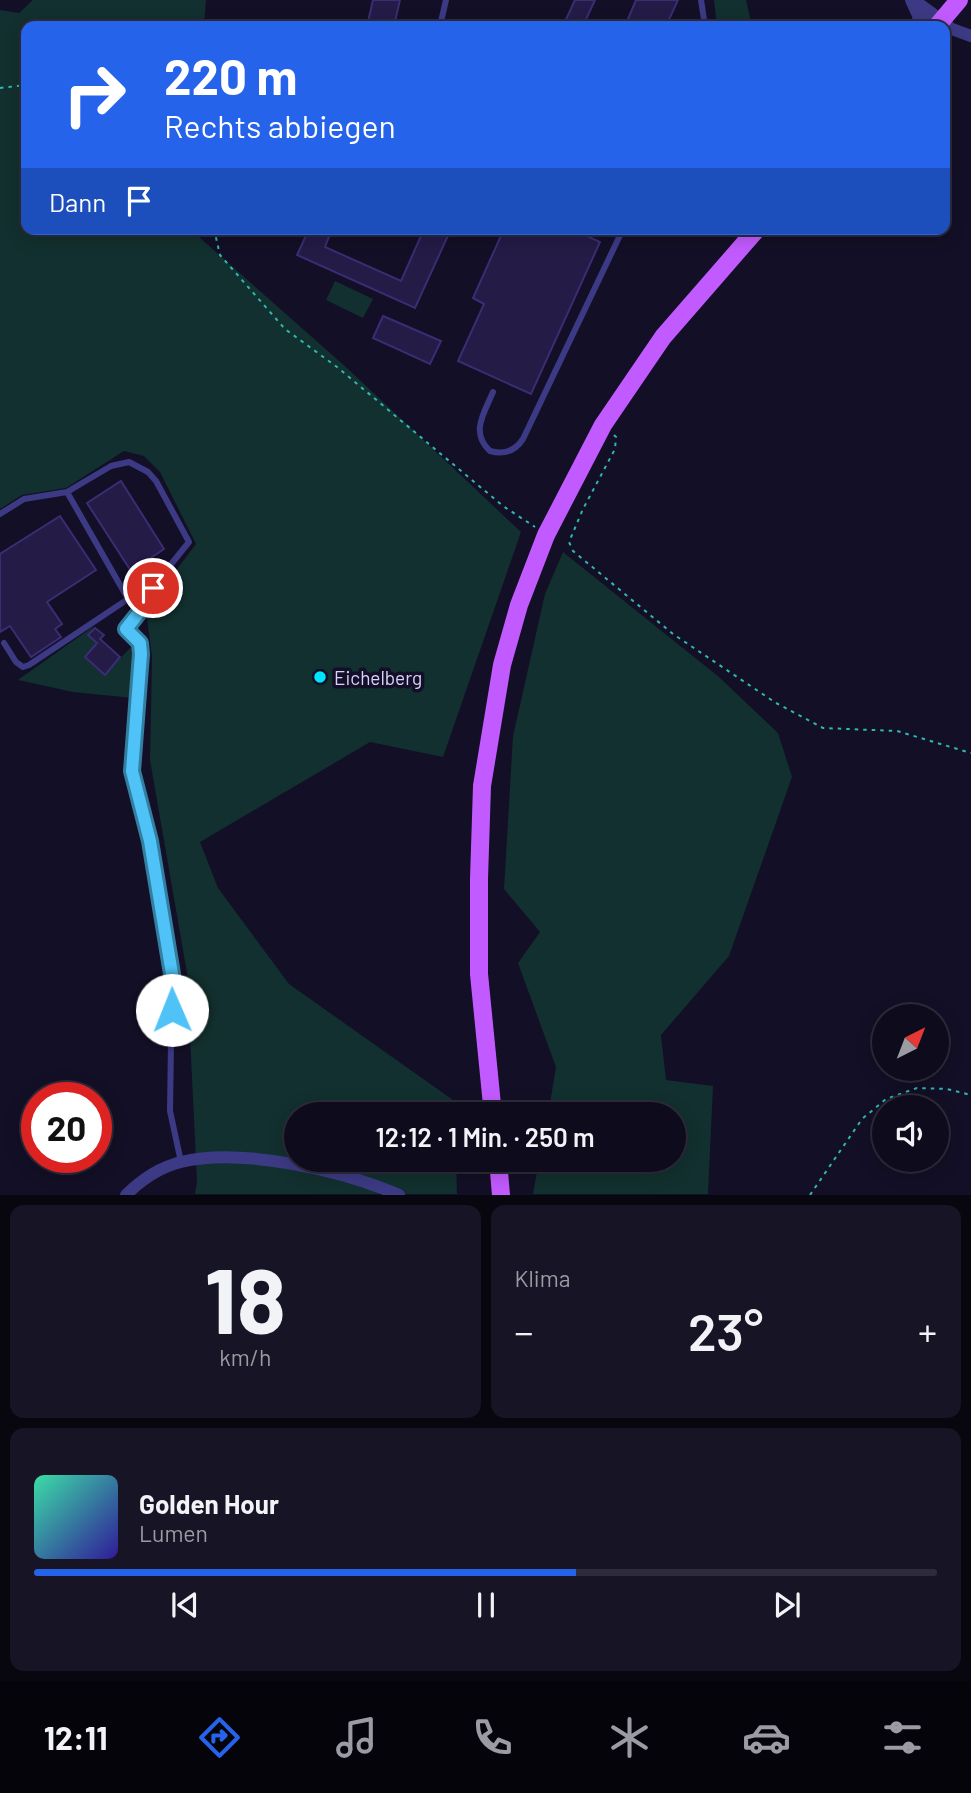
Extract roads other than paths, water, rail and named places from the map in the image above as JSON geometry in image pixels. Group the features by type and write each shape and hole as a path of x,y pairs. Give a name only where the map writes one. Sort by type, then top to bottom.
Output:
{"main road":[{"path":"942,21 959,0"},
{"path":"492,1102 479,974 482,786 502,665 519,605 546,535 603,425 663,337 752,235"},
{"path":"499,1172 501,1195"}],"street":[{"path":"912,0 936,21"},
{"path":"912,0 919,21"},
{"path":"959,0 971,9"},
{"path":"950,28 971,36"},
{"path":"126,1195 163,1168 181,1162 230,1157 268,1161 351,1179 399,1195"}],"lane":[{"path":"441,21 446,0"},
{"path":"701,0 704,21"},
{"path":"493,392 478,430 480,441 490,452 504,453 518,446 523,439 620,235"},
{"path":"0,514 24,499 67,492 120,463 139,465 156,481 189,542 139,604"},
{"path":"67,492 128,599 139,604 141,610 126,629 140,643 141,654 132,771 150,841 172,974 170,1111 181,1162"},
{"path":"4,643 16,662 23,667 29,666 128,599"}],"place":[{"name":"Eichelberg","path":"320,677"}]}
